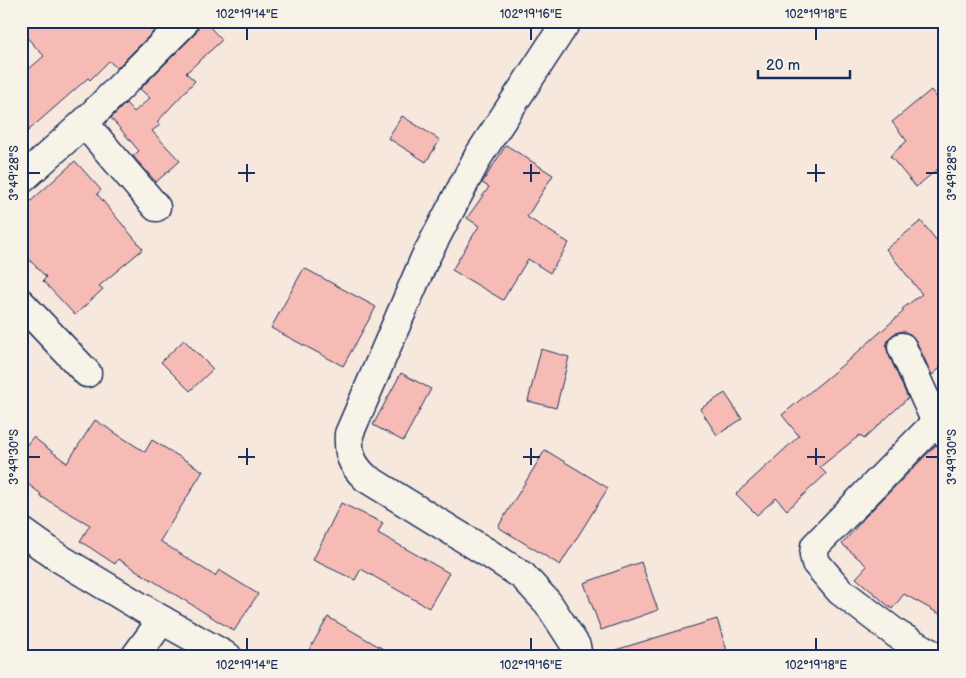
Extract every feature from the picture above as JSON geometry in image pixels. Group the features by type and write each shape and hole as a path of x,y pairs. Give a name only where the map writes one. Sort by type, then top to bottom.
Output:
{"street":[{"path":"567,21 479,155 425,258 349,434 349,445 355,467 366,478 522,576 548,602 576,646 578,657"},
{"path":"21,180 84,123 183,24"},
{"path":"84,123 156,207"},
{"path":"21,303 87,373"},
{"path":"902,347 940,428 815,546 814,555 816,563 840,591 898,635 937,657"},
{"path":"21,531 59,558 228,657"},
{"path":"141,650 162,620"}],"building":[{"path":"21,21 164,21 117,68 109,61 90,80 88,78 21,137 21,76 44,56 21,31"},
{"path":"198,21 204,21 222,40 186,73 195,81 157,122 160,125 152,131 180,161 156,182 133,156 139,151 111,118 126,103 134,112 150,98 140,89 194,35 198,28"},
{"path":"931,90 945,108 945,163 916,187 890,156 907,141 892,122"},
{"path":"402,116 440,140 426,162 388,138"},
{"path":"506,145 553,175 527,217 569,243 550,273 528,259 503,300 452,270 479,226 467,218 489,187 482,183"},
{"path":"75,161 101,190 97,194 143,249 99,286 103,289 75,315 43,281 46,277 21,251 21,210"},
{"path":"921,221 945,251 945,364 932,375 916,341 911,335 903,331 895,333 889,338 886,346 908,398 864,439 860,435 820,467 826,474 787,510 776,498 757,515 736,494 799,436 782,415 851,358 904,311 902,309 922,294 886,249"},
{"path":"304,268 376,307 343,366 271,328"},
{"path":"184,340 213,369 190,391 161,362"},
{"path":"541,349 569,357 556,408 528,401"},
{"path":"401,373 431,389 403,441 373,425"},
{"path":"725,393 742,419 717,435 700,409"},
{"path":"95,420 145,452 152,440 203,471 160,541 215,576 219,570 258,594 234,631 118,559 115,564 80,541 90,525 40,496 41,494 21,479 21,452 33,437 67,463"},
{"path":"936,445 945,450 945,617 904,594 892,609 856,578 867,566 842,544 865,517"},
{"path":"545,450 608,488 560,565 498,527"},
{"path":"341,503 383,523 378,533 449,573 429,608 361,569 355,580 313,560"},
{"path":"641,562 658,610 601,630 584,583"},
{"path":"328,617 397,657 305,657"},
{"path":"717,619 729,657 613,657 612,651"}]}
